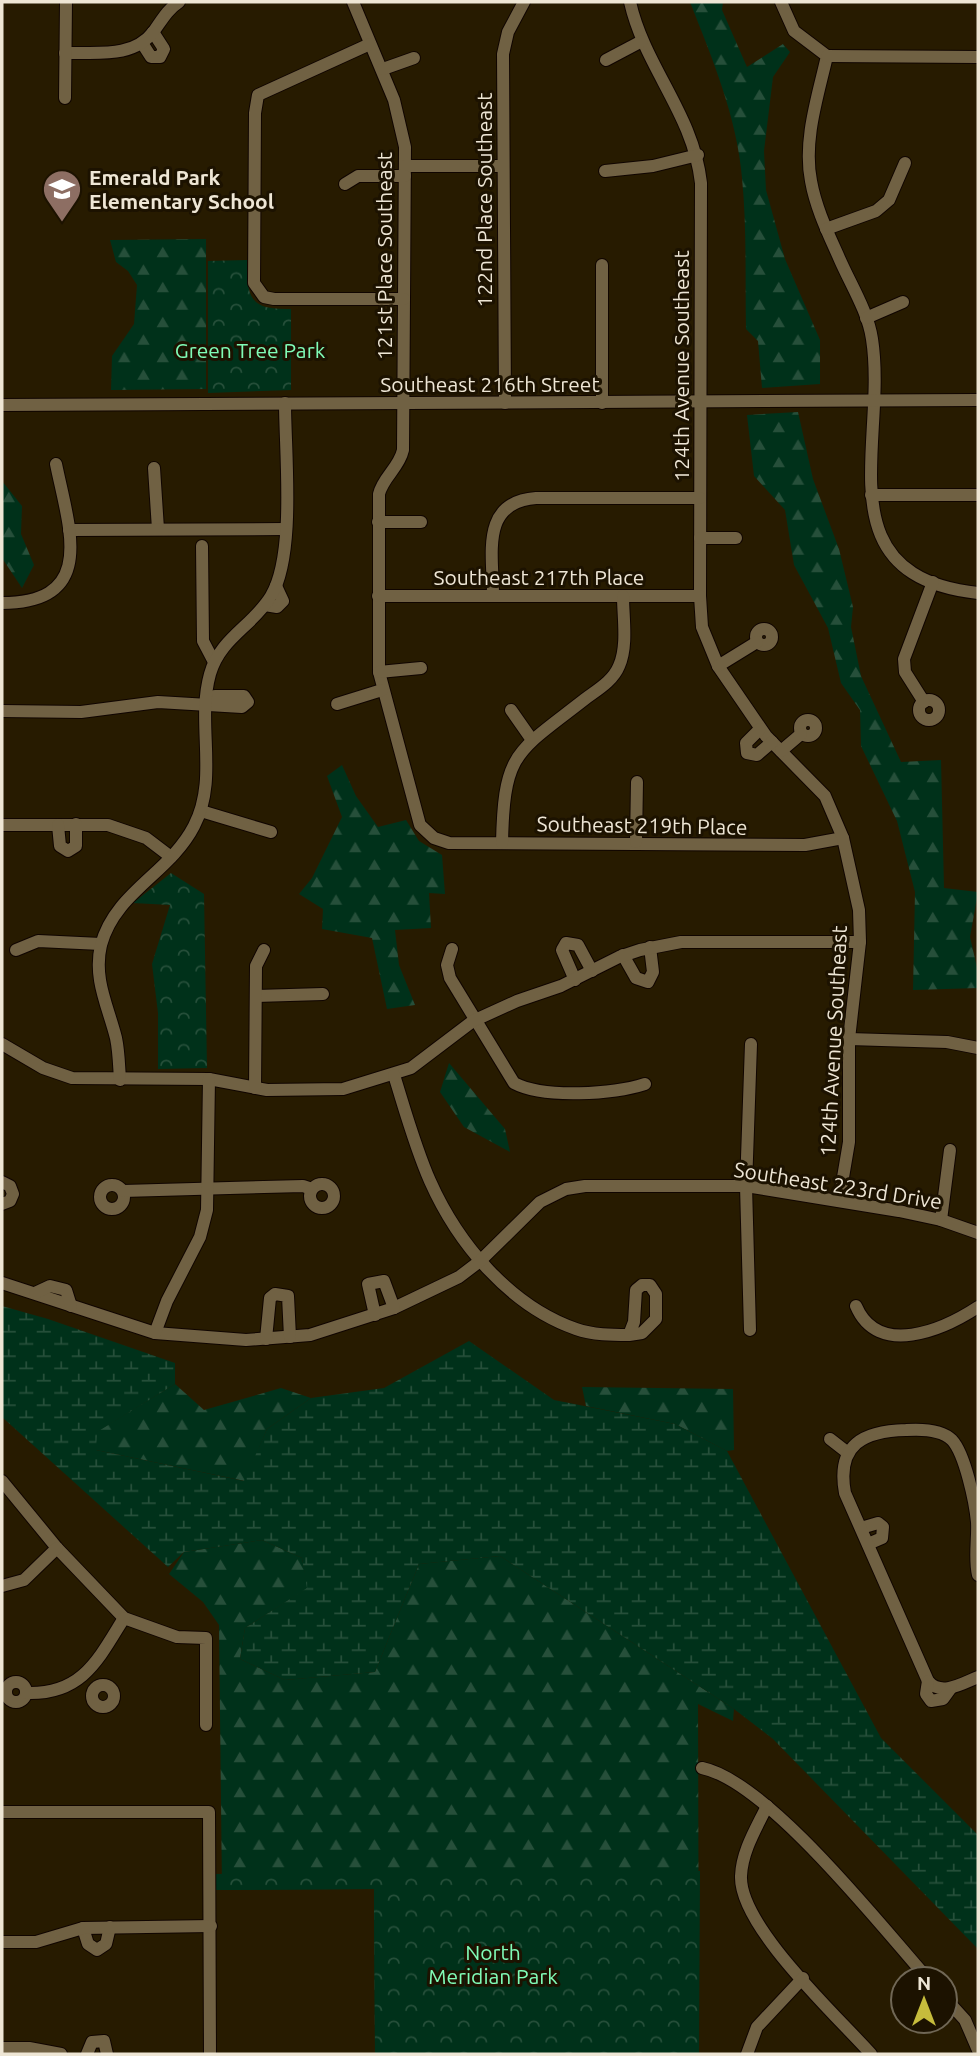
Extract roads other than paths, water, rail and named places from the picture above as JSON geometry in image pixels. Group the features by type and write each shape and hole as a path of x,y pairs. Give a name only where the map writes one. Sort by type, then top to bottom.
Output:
{"street":[{"path":"65,98 66,2"},
{"path":"65,53 121,51 142,43 165,13 179,2"},
{"name":"121st Place Southeast","path":"353,2 383,69 401,121 405,171 401,458 380,487 379,672 416,815 426,833 441,841"},
{"name":"122nd Place Southeast","path":"505,403 503,54 508,32 524,2"},
{"name":"124th Avenue Southeast","path":"630,2 642,41 686,122 698,155 701,183 702,627 718,666 760,729 825,796 843,838 859,910 860,942 849,1039 849,1142 839,1201"},
{"path":"781,2 794,31 827,56 978,57"},
{"path":"142,43 151,57 160,57 164,49 153,32"},
{"path":"606,60 642,41"},
{"path":"370,44 258,95 255,113 254,277 258,291 274,299 404,299"},
{"path":"827,56 808,151 814,196 872,337 874,401 869,448 871,495 880,533 894,558 914,575 978,593"},
{"path":"383,69 414,58"},
{"path":"605,171 653,166 698,155"},
{"path":"827,229 876,211 889,200 905,163"},
{"path":"345,184 358,176 502,166"},
{"path":"602,265 602,403"},
{"path":"866,318 903,302"},
{"name":"Southeast 216th Street","path":"2,405 978,400"},
{"path":"120,1080 116,1039 98,973 101,944 118,908 186,841 201,811 207,779 206,703 214,662 232,635 265,605 276,586 285,551 285,403"},
{"path":"2,603 36,601 57,587 69,566 69,530 56,464"},
{"path":"154,468 158,529"},
{"path":"871,495 978,495"},
{"path":"493,595 493,534 498,517 507,506 523,499 536,498 700,498"},
{"path":"378,522 421,522"},
{"path":"69,530 285,529"},
{"path":"700,538 736,538"},
{"path":"202,546 203,641 214,662"},
{"path":"924,702 905,672 904,659 933,582"},
{"path":"502,843 505,785 514,761 532,740 616,672 622,654 623,596"},
{"name":"Southeast 217th Place","path":"379,597 700,596"},
{"path":"718,666 757,642"},
{"path":"379,672 421,668"},
{"path":"337,704 382,690"},
{"path":"2,711 81,712 158,702 206,703"},
{"path":"511,710 532,740"},
{"path":"760,729 746,743 747,753 757,755 801,734"},
{"path":"636,842 637,782"},
{"path":"201,811 271,832"},
{"path":"2,825 76,824 121,828 146,838 171,857"},
{"path":"58,825 60,846 68,852 76,846 76,824"},
{"name":"Southeast 219th Place","path":"441,841 805,845 843,838"},
{"path":"16,950 38,941 101,944"},
{"path":"2,1044 57,1074 72,1079 209,1079 255,1088 343,1089 394,1075 430,1056 473,1021 517,1001 575,980 624,955 650,947 681,942 860,942"},
{"path":"575,980 562,950 566,943 578,946 592,971"},
{"path":"624,955 636,978 648,982 653,972 650,947"},
{"path":"452,949 447,972 473,1021 508,1077 522,1087 546,1091 606,1091 626,1090 645,1084"},
{"path":"255,1088 256,966 264,950"},
{"path":"256,996 323,994"},
{"path":"849,1039 947,1042 978,1048"},
{"path":"750,1330 746,1186 751,1044"},
{"path":"394,1075 429,1178 455,1226 480,1261 518,1296 575,1329 629,1335"},
{"path":"155,1333 167,1301 200,1237 208,1188 209,1079"},
{"path":"941,1220 950,1150"},
{"path":"2,1182 10,1186 13,1194 10,1201 2,1204"},
{"path":"123,1191 303,1186 312,1189"},
{"name":"Southeast 223rd Drive","path":"2,1283 155,1333 212,1339 266,1339 345,1326 394,1308 459,1277 480,1261 531,1209 549,1196 566,1189 585,1186 746,1186 941,1220 978,1233"},
{"path":"375,1315 368,1284 384,1281 394,1308"},
{"path":"266,1339 270,1298 275,1294 288,1296 290,1337"},
{"path":"856,1306 864,1323 872,1329 901,1335 940,1328 978,1307"},
{"path":"978,1575 974,1503 963,1462 951,1439 919,1429 878,1431 865,1436 848,1452 842,1479 867,1544 933,1684 951,1688 978,1677"},
{"path":"830,1439 848,1452"},
{"path":"2,1481 57,1548 124,1618 177,1637 206,1638 206,1725"},
{"path":"861,1528 878,1523 883,1527 882,1538 867,1544"},
{"path":"2,1586 24,1580 57,1548"},
{"path":"26,1693 54,1690 86,1675 124,1618"},
{"path":"86,1675 96,1687"},
{"path":"702,1768 736,1781 784,1821 915,1965"},
{"path":"767,1806 744,1854 741,1878 744,1897 753,1919 871,2054"},
{"path":"2,1812 209,1812 209,2054"},
{"path":"2,1934 2,1942 36,1942 83,1928 211,1926"},
{"path":"83,1928 88,1944 97,1950 106,1944 110,1927"},
{"path":"747,2054 757,2027 803,1978"},
{"path":"959,2015 972,2031 978,2050"},
{"path":"87,2054 92,2042 98,2040 104,2041 107,2054"},
{"path":"3,2050 29,2048 61,2054"}],"place":[{"name":"Emerald Park Elementary School","path":"62,223"}],"park label":[{"name":"Green Tree Park","path":"250,350"},
{"name":"North Meridian Park","path":"493,1964"}]}
